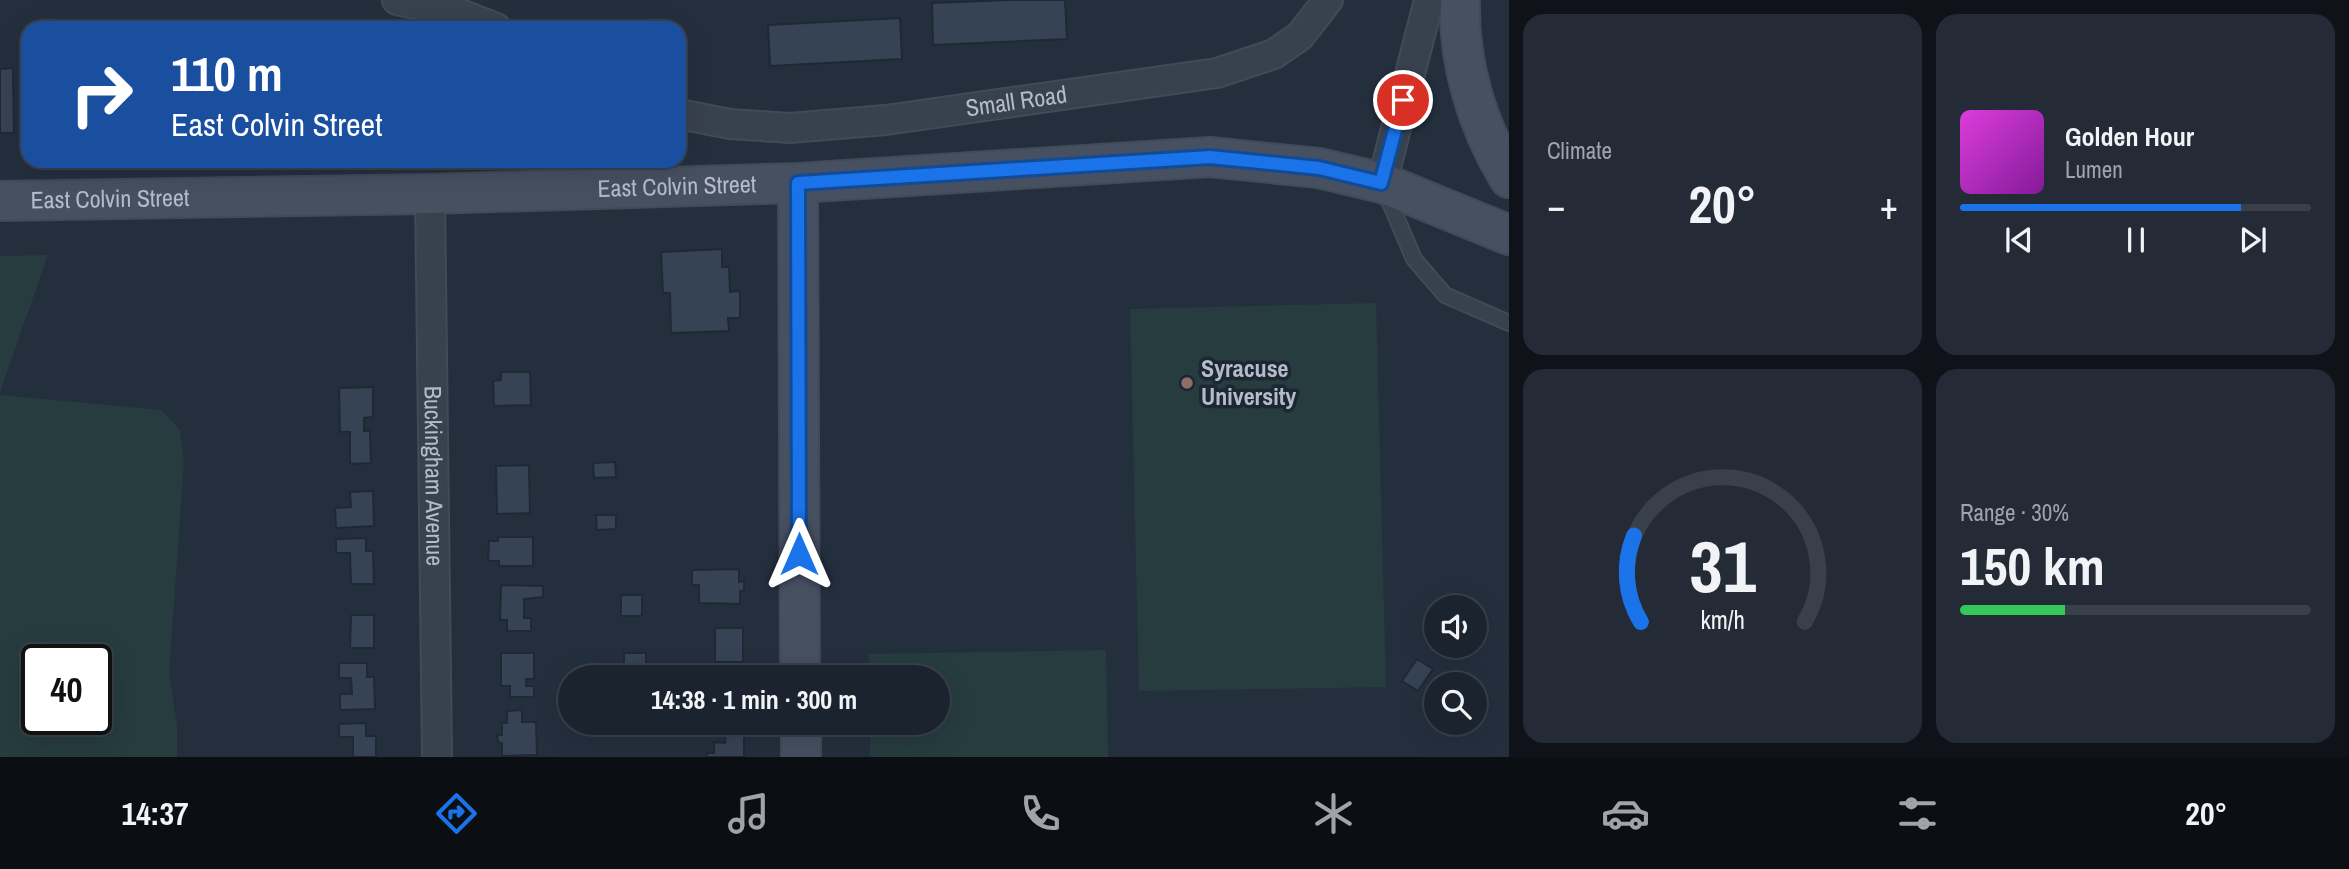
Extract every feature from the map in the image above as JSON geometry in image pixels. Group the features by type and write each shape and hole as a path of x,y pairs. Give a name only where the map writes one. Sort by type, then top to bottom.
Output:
{"street":[{"path":"397,0 458,13 478,21"},
{"name":"Small Road","path":"686,115 730,124 790,128 886,120 1217,73 1274,54 1300,36 1328,0"},
{"path":"1381,183 1429,0"},
{"path":"1461,0 1471,94 1486,139 1509,178"},
{"name":"East Colvin Street","path":"0,201 430,194 798,183 1210,157 1319,168 1381,183 1509,235"},
{"path":"798,183 800,665"},
{"name":"Buckingham Avenue","path":"430,194 437,757"},
{"path":"801,735 801,757"}],"lane":[{"path":"1381,183 1415,258 1445,295 1509,323"}],"green space":[{"path":"48,255 0,392 0,256"},
{"path":"1376,303 1386,687 1139,691 1130,309"},
{"path":"0,395 161,410 180,430 184,462 169,674 177,725 177,757 0,757"},
{"path":"1106,650 1108,757 870,757 870,735 950,735 950,665 869,665 869,654"}],"building":[{"path":"1065,0 1067,39 933,45 932,3"},
{"path":"900,18 902,59 770,66 768,25"},
{"path":"13,68 14,133 0,133 0,69"},
{"path":"722,249 722,267 729,267 730,292 740,291 740,318 728,318 729,331 671,333 670,293 663,293 661,252"},
{"path":"501,372 530,372 531,405 494,406 493,381 501,380"},
{"path":"373,387 373,417 364,418 364,431 370,431 371,463 350,464 350,432 340,432 339,388"},
{"path":"615,462 616,477 594,478 593,463"},
{"path":"529,465 530,513 497,514 496,466"},
{"path":"373,491 374,526 336,528 335,508 351,507 350,492"},
{"path":"596,515 616,515 616,529 597,530"},
{"path":"498,537 533,537 533,566 499,566 499,561 488,561 489,541 498,541"},
{"path":"366,538 366,551 373,551 374,584 351,584 350,553 336,553 336,539"},
{"path":"739,569 739,582 744,581 744,591 740,591 740,604 699,603 699,585 692,585 692,570"},
{"path":"501,585 543,586 543,597 524,599 524,618 531,618 531,631 507,631 507,620 500,620"},
{"path":"621,595 642,595 642,616 621,616"},
{"path":"351,615 374,615 374,648 350,648"},
{"path":"715,628 743,628 743,662 715,662"},
{"path":"501,653 534,653 534,679 526,679 526,686 534,686 534,697 510,697 510,686 501,686"},
{"path":"624,653 646,653 646,665 624,665"},
{"path":"1417,659 1433,669 1431,672 1424,672 1424,682 1418,691 1402,681"},
{"path":"339,663 367,663 367,677 374,677 375,709 340,710 340,694 352,694 351,678 339,678"},
{"path":"522,710 522,722 536,722 537,755 502,756 502,743 498,742 497,735 502,735 502,723 507,723 507,711"},
{"path":"366,723 366,736 376,736 376,757 353,757 353,737 339,737 339,724"},
{"path":"726,735 744,735 744,757 707,757 707,753 714,753 714,742 725,743"}],"place":[{"name":"Syracuse University","path":"1187,383"}],"route":[{"path":"799,554 798,183 1210,157 1319,168 1381,183 1403,100"}]}
